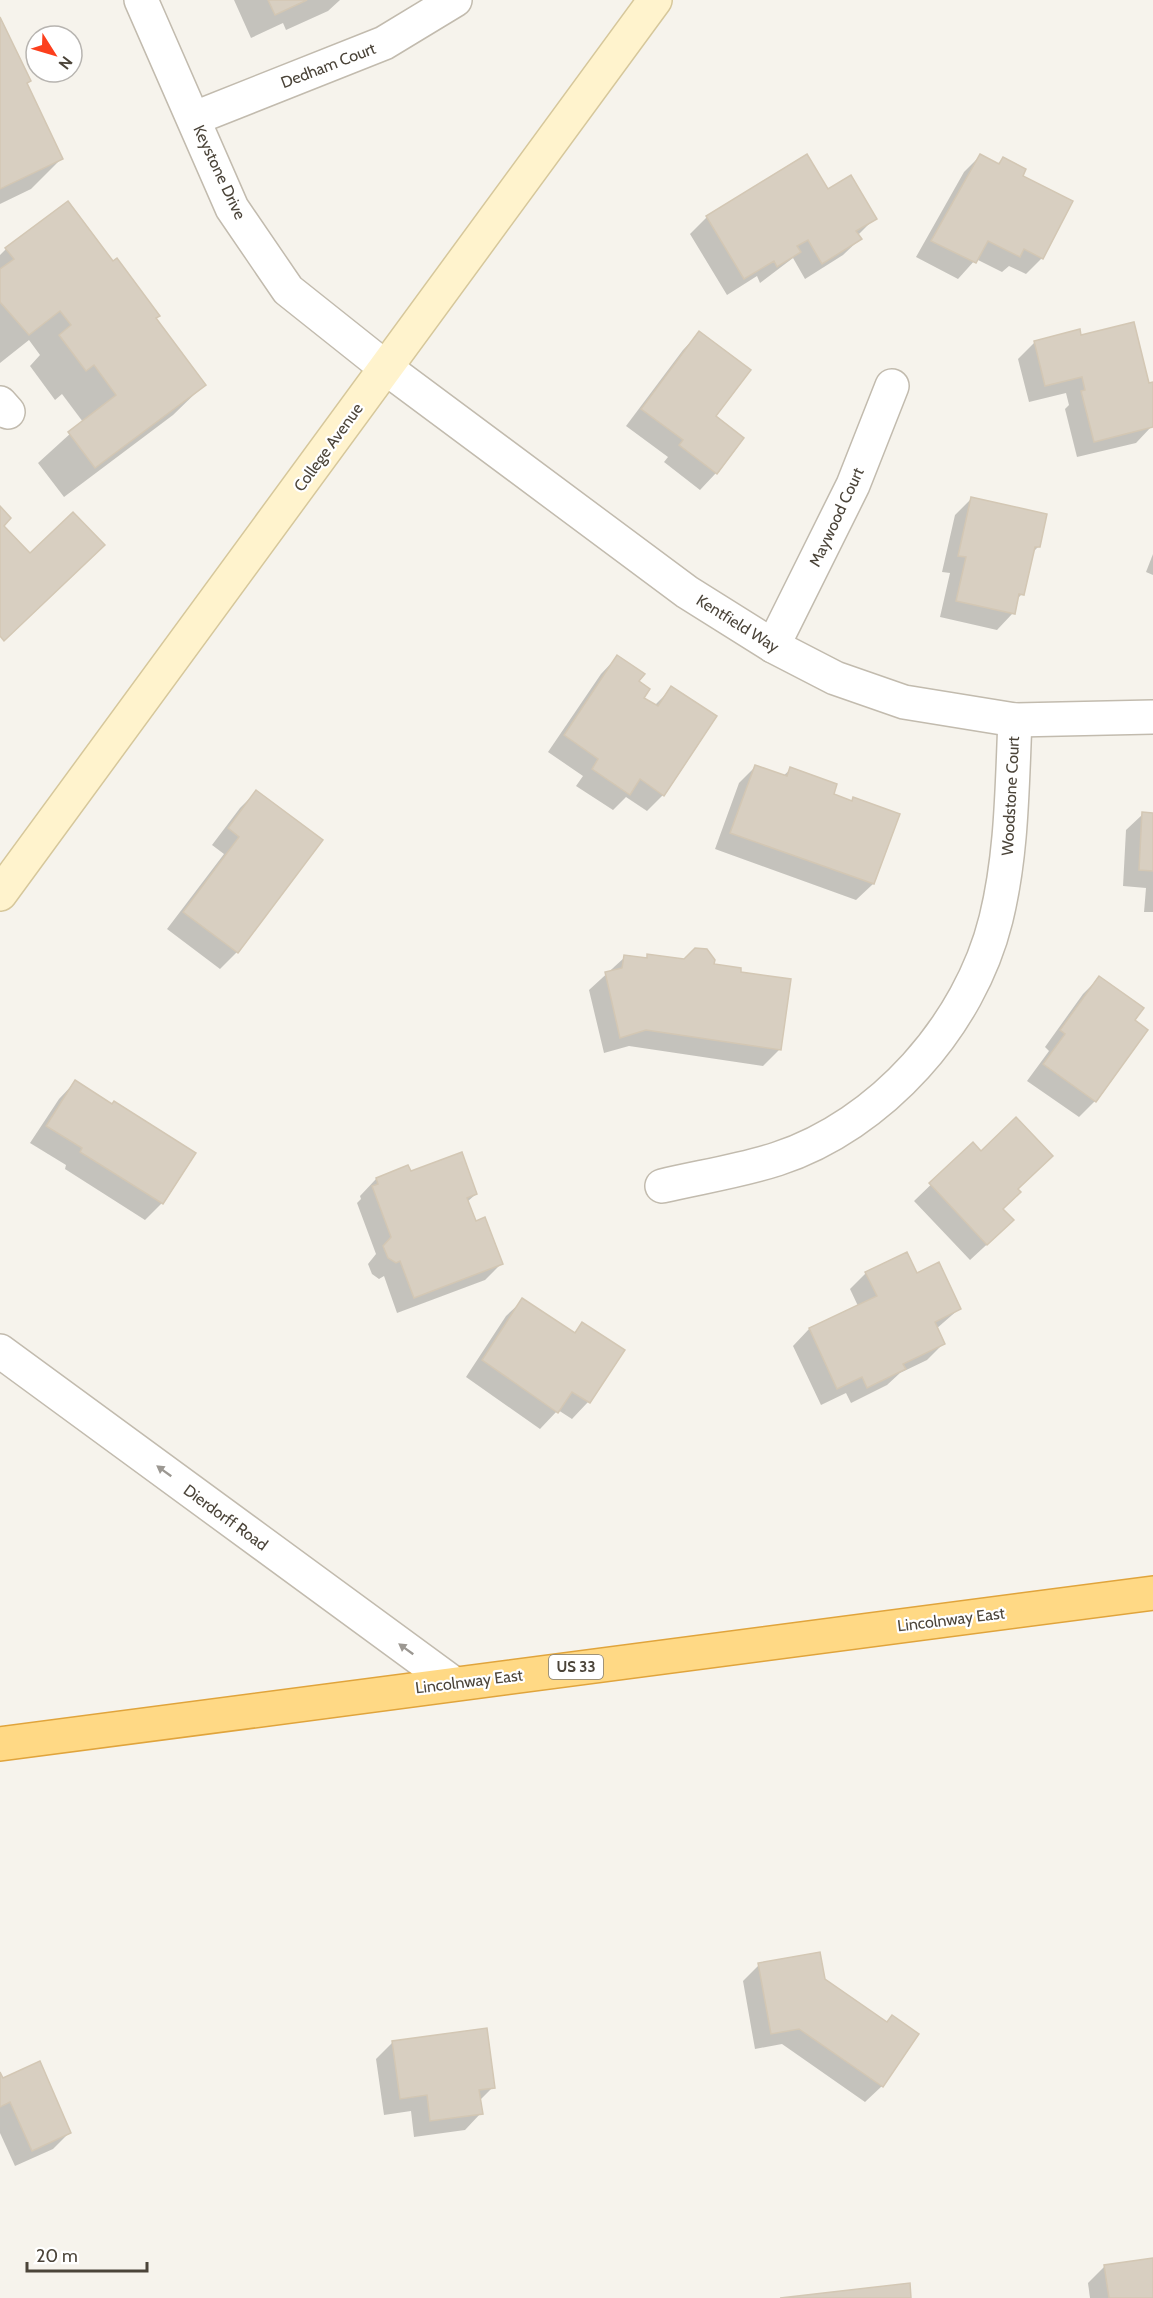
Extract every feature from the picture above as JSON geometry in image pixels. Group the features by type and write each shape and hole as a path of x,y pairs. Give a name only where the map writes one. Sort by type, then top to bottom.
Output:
{"highway":[{"name":"Lincolnway East","path":"0,1744 1153,1593"}],"main road":[{"name":"College Avenue","path":"0,894 655,0"}],"street":[{"name":"Keystone Drive","path":"141,0 195,118 232,208 288,290 386,368"},
{"name":"Dedham Court","path":"195,118 384,43 455,0"},
{"name":"Kentfield Way","path":"386,368 687,592 773,646 835,678 904,702 1015,720 1153,717"},
{"name":"Maywood Court","path":"773,646 853,485 892,386"},
{"name":"Woodstone Court","path":"662,1186 778,1159 833,1134 873,1107 924,1056 957,1011 978,967 996,920 1010,846 1015,720"},
{"name":"Dierdorff Road","path":"0,1351 453,1683"}],"building":[{"path":"268,0 307,0 275,15"},
{"path":"0,17 24,67 24,84 27,84 63,159 0,189"},
{"path":"807,154 828,189 851,175 877,219 856,231 862,239 822,264 808,240 797,246 801,252 777,267 774,261 744,279 706,216"},
{"path":"980,154 999,164 1003,157 1026,169 1023,176 1073,201 1043,259 1024,249 1020,257 988,241 976,263 931,241"},
{"path":"68,201 113,261 117,258 160,316 156,318 206,385 95,468 68,432 116,395 94,365 86,371 59,335 71,325 60,311 29,335 0,302 0,269 14,259 5,248"},
{"path":"1134,322 1149,383 1153,382 1153,427 1094,442 1081,391 1085,390 1082,377 1045,386 1034,341 1080,329 1081,335"},
{"path":"699,331 751,370 716,416 744,438 717,474 679,445 683,440 641,409"},
{"path":"971,497 1047,514 1040,547 1035,547 1024,595 1019,594 1015,614 956,601 966,557 958,556"},
{"path":"0,506 11,518 4,526 30,553 73,512 105,545 4,641 0,636"},
{"path":"617,655 645,674 639,681 650,689 644,698 658,706 671,686 717,716 664,796 640,779 630,795 592,769 598,759 564,735"},
{"path":"755,765 787,776 790,767 837,784 834,794 852,801 853,797 900,814 874,884 730,833"},
{"path":"256,790 323,840 238,953 183,912 239,837 228,828"},
{"path":"1142,812 1153,813 1153,871 1139,870"},
{"path":"695,948 707,949 715,960 714,964 741,968 741,972 791,979 781,1050 646,1030 620,1038 605,972 622,968 624,955 647,958 647,954 684,959"},
{"path":"1099,976 1144,1008 1135,1020 1148,1030 1096,1102 1043,1064 1065,1034 1060,1030"},
{"path":"75,1080 112,1104 114,1101 196,1153 163,1204 80,1152 82,1148 46,1126"},
{"path":"1016,1117 1053,1156 1018,1189 1021,1192 1003,1209 1014,1220 987,1245 929,1183 973,1142 981,1151"},
{"path":"462,1152 477,1194 467,1198 476,1221 485,1217 503,1264 414,1298 400,1261 396,1263 388,1258 383,1246 391,1237 372,1186 378,1184 376,1178 408,1165 411,1171"},
{"path":"907,1252 917,1273 939,1262 961,1309 935,1322 945,1344 903,1364 906,1369 867,1388 862,1377 837,1389 809,1328 877,1296 865,1272"},
{"path":"522,1298 575,1333 582,1322 625,1350 590,1403 572,1392 558,1413 482,1360"},
{"path":"820,1952 825,1979 887,2022 892,2015 919,2034 883,2087 799,2029 771,2034 758,1963"},
{"path":"487,2028 495,2088 479,2090 483,2114 430,2121 427,2095 400,2099 392,2041"},
{"path":"40,2061 71,2133 32,2151 10,2102 0,2107 0,2072 3,2078"},
{"path":"1153,2258 1153,2298 1109,2298 1104,2265"},
{"path":"910,2283 911,2298 780,2298"}]}
